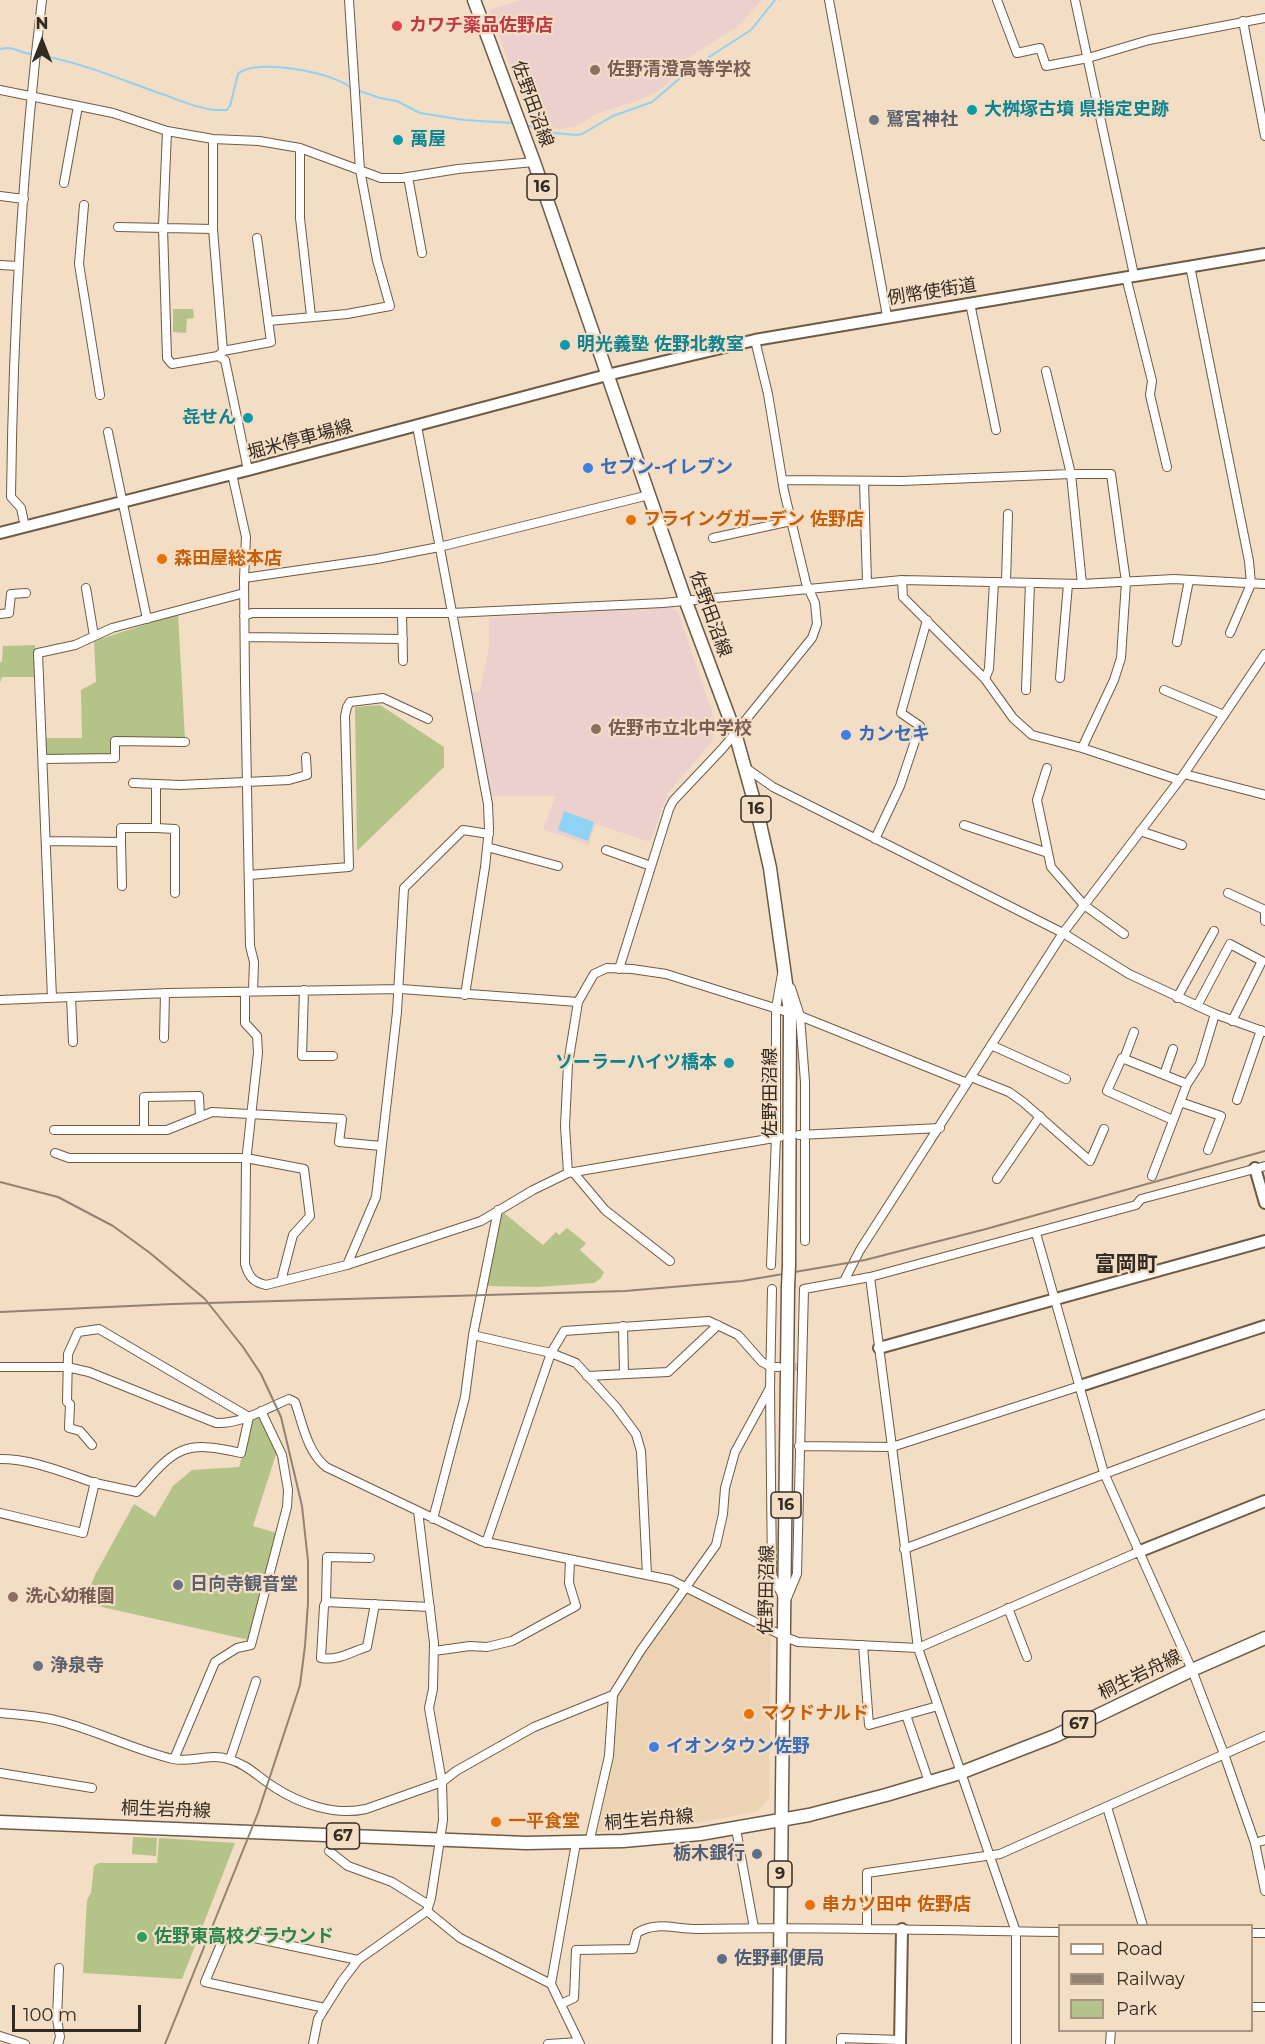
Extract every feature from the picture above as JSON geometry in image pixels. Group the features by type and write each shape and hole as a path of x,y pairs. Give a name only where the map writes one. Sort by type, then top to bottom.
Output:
{"main road":[{"name":"佐野田沼線","path":"474,0 534,162 686,602 735,733 770,868 784,964 795,1014 780,1821"},
{"name":"例幣使街道","path":"607,375 755,339 1265,254"},
{"name":"堀米停車場線","path":"0,533 607,375"},
{"path":"1260,1167 1265,1203"},
{"path":"879,1348 1265,1241"},
{"path":"1080,1386 1265,1326"},
{"path":"1138,1552 1265,1501"},
{"name":"桐生岩舟線","path":"0,1822 576,1844 670,1838 736,1829 852,1804 960,1773 1055,1736 1192,1670 1265,1638"},
{"name":"9","path":"779,2044 780,1821"},
{"path":"900,2042 902,1929"}],"street":[{"path":"25,527 21,508 11,497 18,266 42,0"},
{"path":"268,321 348,314 390,306 377,260 360,170 349,0"},
{"path":"829,0 887,316"},
{"path":"997,0 1017,53 1040,48 1046,66 1088,58 1149,40 1265,18"},
{"path":"1076,0 1152,381 1150,395 1167,467"},
{"path":"1243,21 1265,136"},
{"path":"0,90 113,113 167,131 300,147 381,178 408,177 458,169 534,162"},
{"path":"64,183 78,106"},
{"path":"167,131 163,228 166,358 172,364 271,342 257,238"},
{"path":"213,138 213,230 221,354 225,360 248,470"},
{"path":"300,147 300,218 310,313 314,317"},
{"path":"408,177 422,253"},
{"path":"0,196 24,199"},
{"path":"84,205 79,264 100,395"},
{"path":"118,227 213,230"},
{"path":"0,265 18,266"},
{"path":"1190,266 1244,531 1251,584 1230,633"},
{"path":"970,303 996,430"},
{"path":"619,969 673,801 735,733 812,638 817,624 814,603 806,583 784,491 768,394 755,339"},
{"path":"1046,371 1071,474 1082,584"},
{"path":"417,426 488,804 489,834 465,994"},
{"path":"108,432 147,619"},
{"path":"232,474 246,537 244,578 246,782 250,946 254,962 250,992 245,996 245,1023 257,1036 258,1053 246,1158 245,1264 249,1277 257,1283 266,1285 348,1265 481,1221 533,1190 570,1172 778,1137"},
{"path":"784,480 864,481 1111,474 1126,582 1121,658 1114,680 1082,748"},
{"path":"864,481 867,582"},
{"path":"244,578 377,559 439,547 649,495"},
{"path":"1006,582 1008,514"},
{"path":"713,537 792,521"},
{"path":"244,616 252,613 452,614 686,602 902,580 1082,584 1174,579 1265,584"},
{"path":"902,580 903,597 985,679 1013,718 1032,735 1181,777 1265,795"},
{"path":"1177,642 1190,580"},
{"path":"985,679 989,669 994,582"},
{"path":"1026,690 1030,583"},
{"path":"1060,678 1068,584"},
{"path":"86,588 94,636"},
{"path":"0,614 9,613 11,594 26,593"},
{"path":"52,998 38,653 75,645 112,628 244,593"},
{"path":"402,613 403,662"},
{"path":"876,839 900,786 920,726 901,713 927,620"},
{"path":"245,637 403,639"},
{"path":"844,1281 860,1250 1063,933 1181,777 1265,654"},
{"path":"1164,690 1224,715"},
{"path":"249,875 349,867 345,716 351,702 383,698 428,719"},
{"path":"43,759 115,758 115,741 185,742"},
{"path":"133,783 180,785 289,780 307,775 306,757"},
{"path":"744,766 773,787 1063,933 1129,974 1215,1014 1263,1031 1238,1100"},
{"path":"1047,768 1037,800 1051,867 1084,905 1124,934"},
{"path":"156,784 156,828"},
{"path":"964,825 1048,853"},
{"path":"122,886 121,828 175,829 175,893"},
{"path":"348,1265 376,1197 397,1012 404,888 463,830 489,834"},
{"path":"1140,831 1182,845"},
{"path":"45,841 121,842"},
{"path":"487,847 558,866"},
{"path":"606,850 651,866"},
{"path":"1228,893 1265,912 1265,921"},
{"path":"1178,998 1214,931"},
{"path":"1197,1006 1230,944 1262,961 1232,1021"},
{"path":"771,1265 778,1137 776,1008 784,964"},
{"path":"670,1261 605,1210 570,1172 565,1126 568,1064 578,1002 594,974 607,968 666,974 795,1014 969,1080 1009,1092 1040,1116 1090,1161 1104,1129"},
{"path":"0,1000 165,993 398,989 578,1002"},
{"path":"304,990 302,1056 333,1056"},
{"path":"164,1038 165,993"},
{"path":"71,997 73,1042"},
{"path":"795,1014 806,1082 802,1135 805,1241"},
{"path":"1152,1176 1187,1084 1200,1064 1215,1014"},
{"path":"1134,1032 1124,1059 1122,1058 1107,1091 1173,1120"},
{"path":"991,1046 1066,1079"},
{"path":"1164,1075 1173,1049"},
{"path":"1124,1059 1187,1084"},
{"path":"144,1130 144,1097 199,1096 200,1117"},
{"path":"1180,1102 1221,1116 1208,1150"},
{"path":"54,1130 167,1130 212,1112 342,1119 339,1142 381,1146"},
{"path":"997,1179 1040,1116"},
{"path":"802,1135 940,1128"},
{"path":"55,1153 69,1158 246,1158 304,1169 310,1216 293,1235 281,1281"},
{"path":"785,1602 797,1574 800,1367 804,1290 870,1277 1036,1233 1136,1204 1141,1199 1260,1167"},
{"path":"433,1519 465,1397 473,1335 498,1210"},
{"path":"1036,1233 1104,1473 1192,1670 1255,1843 1265,1891"},
{"path":"870,1277 918,1648 1016,1932 1016,2044"},
{"path":"772,1289 775,1367 770,1388 772,1575 785,1602"},
{"path":"486,1542 550,1353 564,1330 709,1320 738,1335 762,1362 775,1367"},
{"path":"587,1376 668,1372 718,1325"},
{"path":"623,1326 624,1374"},
{"path":"92,1445 80,1431 69,1428 68,1354 78,1332 99,1329 249,1417"},
{"path":"473,1335 550,1353 576,1363 616,1407 636,1434 641,1451 646,1575"},
{"path":"0,1367 67,1367 89,1372 216,1423 229,1423 249,1417 289,1399 295,1402 311,1450 317,1460 326,1467 433,1519 486,1542 671,1580 798,1642 918,1648 1138,1552"},
{"path":"799,1446 892,1447 1080,1386"},
{"path":"589,1843 609,1756 613,1695 641,1650 716,1545 723,1514 725,1488 735,1452 770,1388"},
{"path":"174,1759 215,1662 237,1648 251,1645 287,1507 288,1490 282,1455 261,1411"},
{"path":"904,1549 1265,1414"},
{"path":"0,1459 38,1464 95,1482 137,1492 174,1453 187,1448 214,1447 241,1453 249,1417"},
{"path":"0,1513 83,1533 95,1482"},
{"path":"314,2044 318,2019 358,1960 423,1916 431,1899 443,1820 442,1782 429,1708 433,1689 435,1651 418,1511"},
{"path":"370,1558 327,1557 321,1658 334,1660 368,1647 375,1604"},
{"path":"435,1651 470,1646 487,1647 512,1641 576,1606 569,1582 570,1560"},
{"path":"326,1602 430,1607"},
{"path":"1008,1608 1027,1657"},
{"path":"863,1645 869,1725 938,1706"},
{"path":"230,1759 256,1682"},
{"path":"0,1713 60,1721 174,1759 214,1756 230,1759 250,1768 274,1787 307,1804 342,1811 366,1809 442,1782 456,1771 534,1727 613,1695"},
{"path":"906,1715 929,1782"},
{"path":"867,1929 867,1874 1000,1854 1265,1736"},
{"path":"0,1773 92,1788"},
{"path":"1107,1808 1142,1924"},
{"path":"736,1829 754,1928"},
{"path":"1255,1843 1265,1840"},
{"path":"551,1984 576,1844"},
{"path":"329,1851 348,1866 392,1882 427,1908 460,1938 551,1984 580,2043 548,2044"},
{"path":"561,2004 574,1998 576,1950 633,1949 637,1933 646,1928 663,1925 690,1929 1058,1932"},
{"path":"325,2008 205,1982 226,1932 358,1960"},
{"path":"58,2044 60,2037 57,2019 59,1968"},
{"path":"0,2037 25,2044"},
{"path":"841,2044 841,2038 900,2042"}],"shaded area":[{"name":"佐野清澄高等学校","path":"520,0 762,0 737,27 692,55 666,85 646,98 596,114 575,127 558,129 528,116 490,10"},
{"name":"佐野市立北中学校","path":"668,606 678,612 714,717 713,740 668,793 650,842 596,824 588,845 543,829 556,796 490,796 471,693 480,691 489,647 489,618"},
{"path":"690,1592 771,1636 769,1798 758,1811 698,1823 597,1832 612,1759 616,1699 645,1653"}],"green space":[{"path":"173,309 193,309 194,318 187,319 186,333 173,332"},
{"path":"178,614 185,738 112,738 112,755 45,756 45,738 82,738 81,690 96,682 94,641"},
{"path":"35,645 36,677 2,677 0,683 3,646"},
{"path":"380,705 444,747 444,767 357,851 355,707"},
{"path":"504,1213 543,1245 556,1232 559,1235 567,1228 586,1243 580,1250 604,1272 601,1278 594,1283 538,1287 486,1286 500,1217"},
{"path":"262,1418 277,1451 253,1526 277,1533 249,1640 84,1603 95,1575 134,1504 155,1517 173,1486 192,1470 239,1467 252,1421"},
{"path":"133,1837 157,1838 156,1856 132,1854"},
{"name":"佐野東高校グラウンド","path":"159,1838 235,1843 182,1979 83,1973 87,1900 91,1893 94,1866 99,1863 157,1863"}],"water":[{"path":"564,811 594,822 588,841 558,830"}],"waterway":[{"path":"525,125 555,133 582,134 613,116 652,102 692,68 751,30 775,0"},
{"path":"0,49 12,49 65,61 201,108 214,110 227,110 230,106 238,74 247,69 277,67 313,72 329,77 351,88 397,101 420,113 464,120 513,123"}],"tunnel":[{"path":"783,1367 797,1367"}],"railway":[{"path":"0,1312 173,1304 625,1291 742,1281 865,1260 986,1229 1265,1151"},
{"path":"0,1182 58,1197 113,1226 150,1253 205,1299 261,1374 281,1417 302,1506 308,1561 308,1603 300,1685 258,1813 165,2044"}],"place":[{"name":"カワチ薬品佐野店","path":"397,26"},
{"name":"佐野清澄高等学校","path":"595,70"},
{"name":"大桝塚古墳 県指定史跡","path":"972,110"},
{"name":"鷲宮神社","path":"874,120"},
{"name":"萬屋","path":"398,140"},
{"name":"明光義塾 佐野北教室","path":"565,345"},
{"name":"㐂せん","path":"248,418"},
{"name":"セブン-イレブン","path":"588,468"},
{"name":"フライングガーデン 佐野店","path":"631,520"},
{"name":"森田屋総本店","path":"162,559"},
{"name":"佐野市立北中学校","path":"596,729"},
{"name":"カンセキ","path":"846,735"},
{"name":"ソーラーハイツ橋本","path":"729,1063"},
{"name":"日向寺観音堂","path":"178,1585"},
{"name":"洗心幼稚園","path":"13,1597"},
{"name":"浄泉寺","path":"38,1666"},
{"name":"マクドナルド","path":"749,1714"},
{"name":"イオンタウン佐野","path":"654,1747"},
{"name":"一平食堂","path":"496,1822"},
{"name":"栃木銀行","path":"757,1854"},
{"name":"串カツ田中 佐野店","path":"810,1905"},
{"name":"佐野東高校グラウンド","path":"142,1937"},
{"name":"佐野郵便局","path":"722,1959"}],"district":[{"name":"富岡町","path":"1126,1265"}]}
